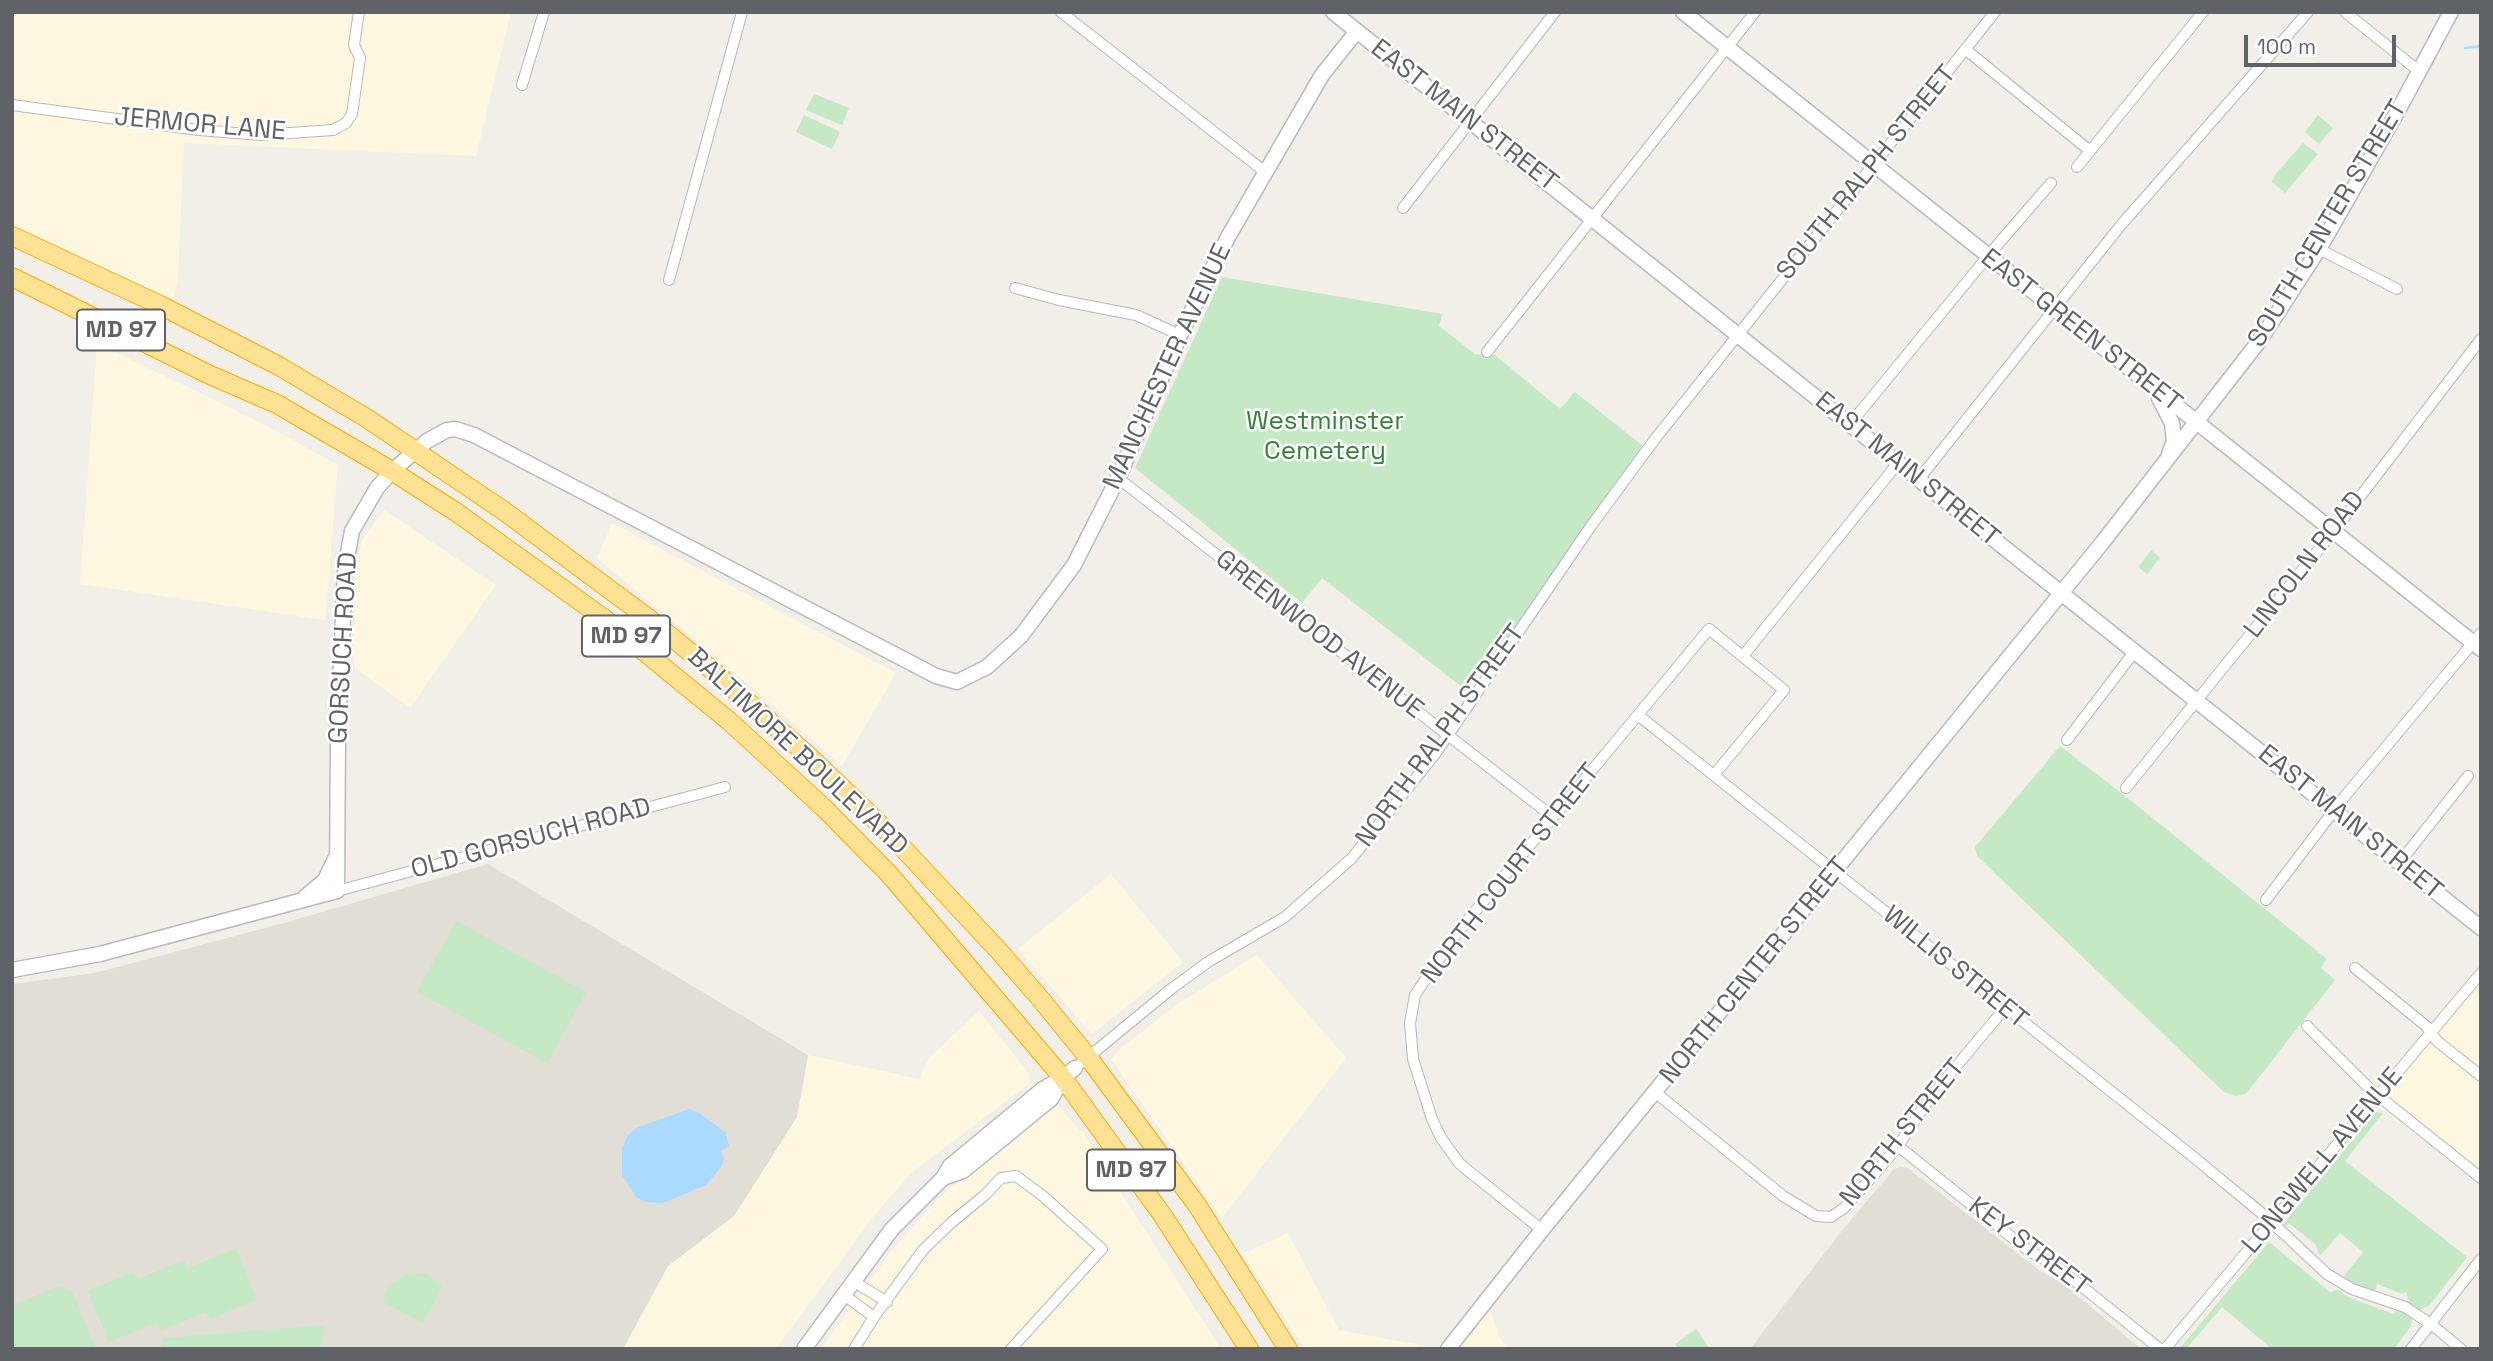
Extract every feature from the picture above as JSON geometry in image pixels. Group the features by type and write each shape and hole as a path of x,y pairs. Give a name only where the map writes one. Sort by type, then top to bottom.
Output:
{"highway":[{"name":"BALTIMORE BOULEVARD","path":"12,236 160,304 279,366 368,419 504,511 648,618 712,670 813,760 886,830 993,944 1075,1068 1163,1216 1249,1349"},
{"name":"BALTIMORE BOULEVARD","path":"12,277 210,376 277,404 392,471 456,512 602,617 674,674 824,808 1075,1068 1198,1205 1288,1349"}],"street":[{"name":"JERMOR LANE","path":"12,105 188,129 261,135 334,130 348,121 352,114 360,58 354,45 359,12"},
{"path":"523,85 544,12"},
{"path":"668,280 742,12"},
{"path":"1061,12 1265,172"},
{"name":"EAST MAIN STREET","path":"1333,12 2481,928"},
{"path":"1403,208 1555,12"},
{"name":"EAST GREEN STREET","path":"1683,12 2333,532 2478,641"},
{"path":"1487,352 1755,12"},
{"name":"SOUTH RALPH STREET","path":"1739,335 1995,12"},
{"path":"2077,167 2203,12"},
{"path":"1919,480 2121,225 2308,12"},
{"path":"2345,12 2420,72"},
{"name":"SOUTH CENTER STREET","path":"2062,593 2260,340 2319,249 2420,72 2451,12"},
{"name":"MANCHESTER AVENUE","path":"957,682 987,667 1021,636 1073,565 1118,478 1180,335 1228,237 1328,65 1357,31"},
{"path":"1965,49 2090,151"},
{"path":"1850,424 1987,256 2051,183"},
{"path":"2319,249 2398,289"},
{"path":"1015,288 1136,316 1180,335"},
{"name":"NORTH RALPH STREET","path":"1075,1068 1208,962 1285,917 1352,858 1447,735 1591,526 1655,439 1739,335"},
{"name":"LINCOLN ROAD","path":"2126,788 2333,532 2481,339"},
{"path":"2138,377 2157,395 2172,423 2174,440 2166,461"},
{"name":"GORSUCH ROAD","path":"337,891 338,733 347,554 356,522 377,488 427,440 447,430 456,429 474,435 936,676 957,682"},
{"path":"1714,775 1784,690 1743,656 1898,463"},
{"name":"GREENWOOD AVENUE","path":"1118,478 1553,817"},
{"name":"NORTH CENTER STREET","path":"1448,1349 2062,593"},
{"name":"NORTH COURT STREET","path":"1542,1230 1460,1164 1441,1138 1432,1119 1413,1059 1410,1023 1415,996 1440,955 1709,629 1743,656"},
{"path":"2266,900 2404,725 2478,641"},
{"path":"2067,740 2134,651"},
{"name":"WILLIS STREET","path":"1637,715 2191,1155 2327,1274 2352,1289 2405,1307 2461,1349"},
{"path":"2400,862 2468,776"},
{"name":"OLD GORSUCH ROAD","path":"337,891 725,788"},
{"path":"295,903 325,880 337,851"},
{"path":"12,970 100,954 337,891"},
{"path":"2355,968 2426,1026 2437,1041 2481,1076"},
{"name":"LONGWELL AVENUE","path":"2165,1349 2481,972"},
{"name":"NORTH STREET","path":"1656,1093 1783,1196 1819,1217 1831,1217 1840,1212 1898,1146 1929,1099 2005,1008"},
{"path":"2307,1026 2378,1095 2481,1178"},
{"path":"804,1349 892,1229 943,1178 950,1166 1043,1089 1075,1068"},
{"name":"KEY STREET","path":"1898,1146 2029,1251 2055,1265 2160,1349"},
{"path":"854,1349 923,1250 1001,1178 1016,1176 1043,1196 1101,1249 1011,1349"},
{"path":"2411,1349 2481,1259"},
{"path":"853,1282 887,1301"},
{"path":"844,1295 874,1317"}],"shaded area":[{"path":"12,12 511,12 476,156 184,143 178,276 174,302 12,225"},
{"path":"97,343 263,424 338,465 325,620 80,584"},
{"path":"384,510 496,585 410,708 354,667 356,567 362,540"},
{"path":"612,523 896,673 842,766 597,558"},
{"path":"488,864 808,1055 797,1117 734,1216 668,1266 623,1349 12,1349 12,984 95,973 284,923"},
{"path":"1111,874 1183,962 1092,1034 1018,949"},
{"path":"1257,955 1346,1058 1222,1218 1111,1059 1121,1048 1179,1003"},
{"path":"2481,975 2481,1182 2379,1107"},
{"path":"979,1011 1029,1074 1030,1083 911,1173 872,1218 776,1349 623,1349 668,1266 734,1216 797,1117 808,1055 919,1079 929,1058"},
{"path":"1050,1104 1059,1106 1086,1138 1221,1349 821,1349 889,1254 937,1200"},
{"path":"1908,1168 2040,1271 2064,1284 2141,1349 1750,1349 1845,1227 1894,1169"},
{"path":"1288,1233 1339,1330 1420,1345 1417,1349 1305,1349 1243,1254"},
{"path":"1488,1303 1500,1338 1507,1349 1453,1349"}],"green space":[{"path":"814,94 849,108 842,125 806,110"},
{"path":"804,115 840,132 832,149 796,132"},
{"path":"2318,115 2333,128 2319,144 2305,132"},
{"path":"2303,143 2318,154 2285,193 2272,182"},
{"name":"Westminster Cemetery","path":"1222,277 1442,314 1439,326 1475,354 1495,355 1560,409 1575,392 1643,446 1501,647 1462,687 1322,578 1302,603 1135,468"},
{"path":"2151,550 2160,558 2147,574 2138,567"},
{"path":"2060,746 2327,959 2321,968 2335,980 2246,1094 2235,1096 2224,1092 1977,856 1975,847"},
{"path":"456,921 586,992 547,1063 417,992"},
{"path":"2376,1112 2383,1113 2345,1161 2467,1257 2429,1306 2412,1319 2411,1326 2394,1349 2272,1349 2222,1307 2186,1349 2179,1349 2269,1242 2330,1292 2338,1290 2348,1297 2393,1314 2409,1301 2406,1292 2402,1294 2377,1284 2375,1291 2353,1283 2344,1276 2363,1252 2340,1233 2320,1256 2315,1244 2289,1223 2283,1227"},
{"path":"236,1248 257,1300 210,1319 206,1312 160,1331 156,1323 109,1342 88,1291 134,1272 138,1279 185,1260 188,1268"},
{"path":"426,1273 442,1286 423,1323 383,1302 388,1287 406,1274"},
{"path":"59,1286 72,1291 96,1349 12,1349 12,1306"},
{"path":"325,1325 320,1349 161,1349 164,1338"},
{"path":"1696,1329 1710,1349 1678,1349 1675,1344"}],"water":[{"path":"689,1109 726,1133 729,1146 721,1151 724,1159 721,1167 706,1185 663,1203 646,1202 637,1198 622,1175 622,1148 628,1135 636,1128"}],"waterway":[{"path":"2465,48 2481,46"}]}
